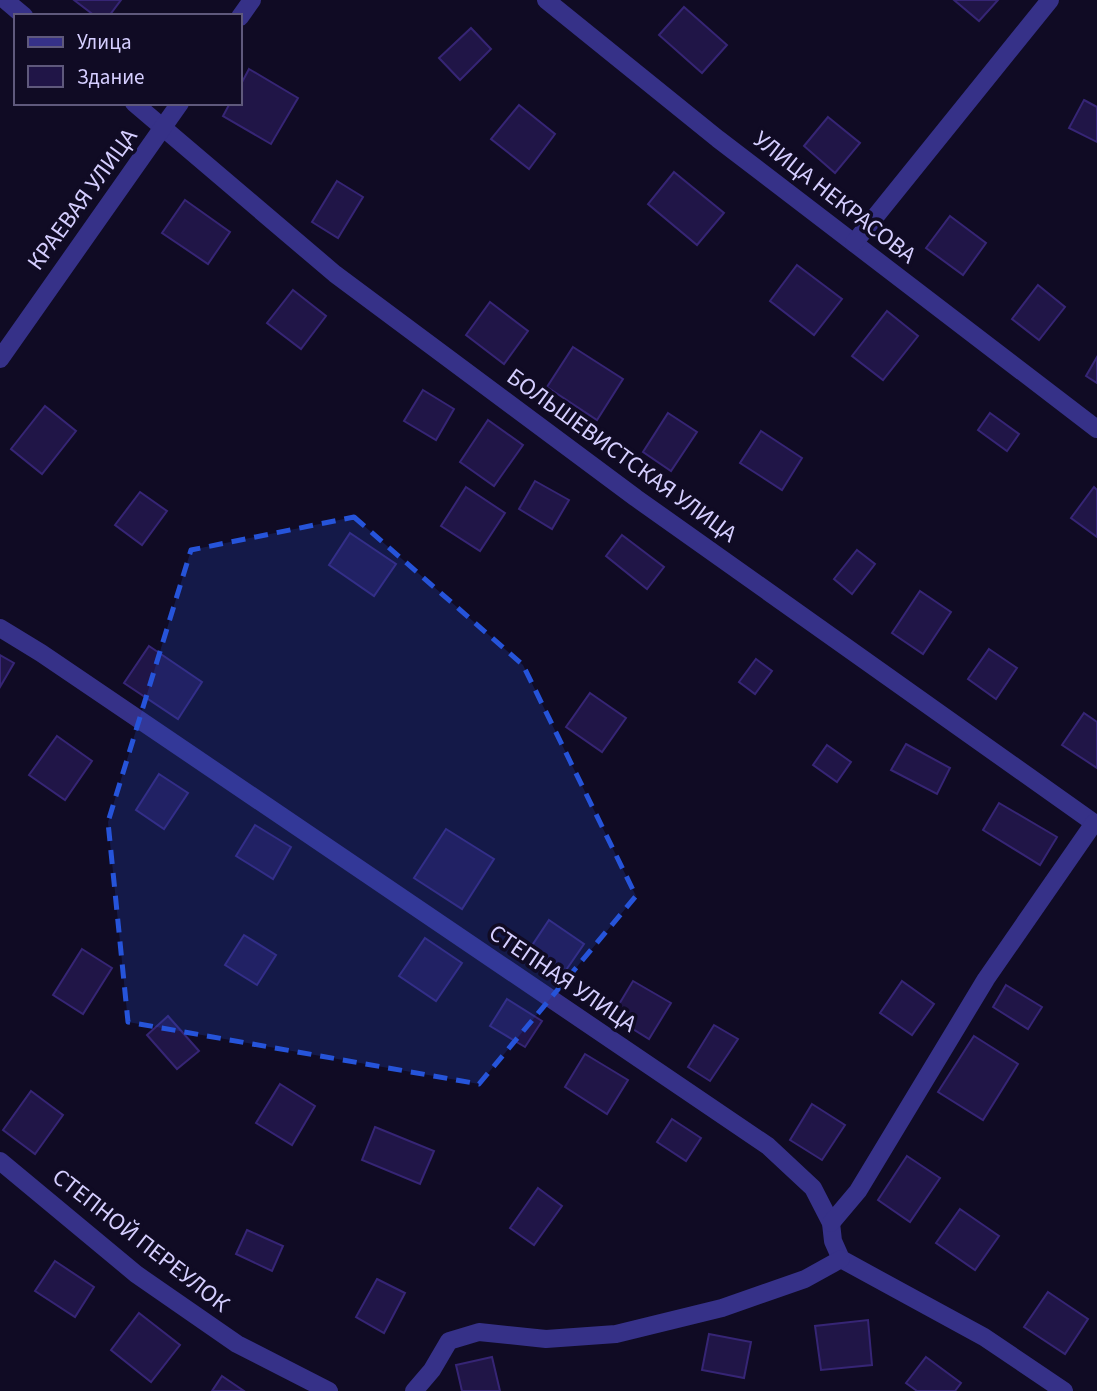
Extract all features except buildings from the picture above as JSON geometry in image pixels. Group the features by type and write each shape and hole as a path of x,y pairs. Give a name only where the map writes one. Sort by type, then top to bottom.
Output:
{"street":[{"path":"5,0 22,14"},
{"name":"УЛИЦА НЕКРАСОВА","path":"546,0 718,139 1097,429"},
{"path":"854,243 1050,0"},
{"name":"БОЛЬШЕВИСТСКАЯ УЛИЦА","path":"136,105 346,282 636,498 1095,824"},
{"name":"КРАЕВАЯ УЛИЦА","path":"0,359 179,105"},
{"name":"СТЕПНАЯ УЛИЦА","path":"0,628 41,653 768,1146 813,1188 831,1223 833,1241 841,1259"},
{"path":"831,1223 858,1191 986,979 1095,824"},
{"name":"СТЕПНОЙ ПЕРЕУЛОК","path":"0,1161 136,1273 203,1321 237,1344 329,1391"},
{"path":"414,1391 432,1370 449,1341 478,1332 546,1339 616,1334 722,1308 805,1279 841,1259 984,1337 1064,1391"}],"highlighted area":[{"path":"354,517 523,665 636,896 479,1084 128,1022 108,822 191,550"}]}
